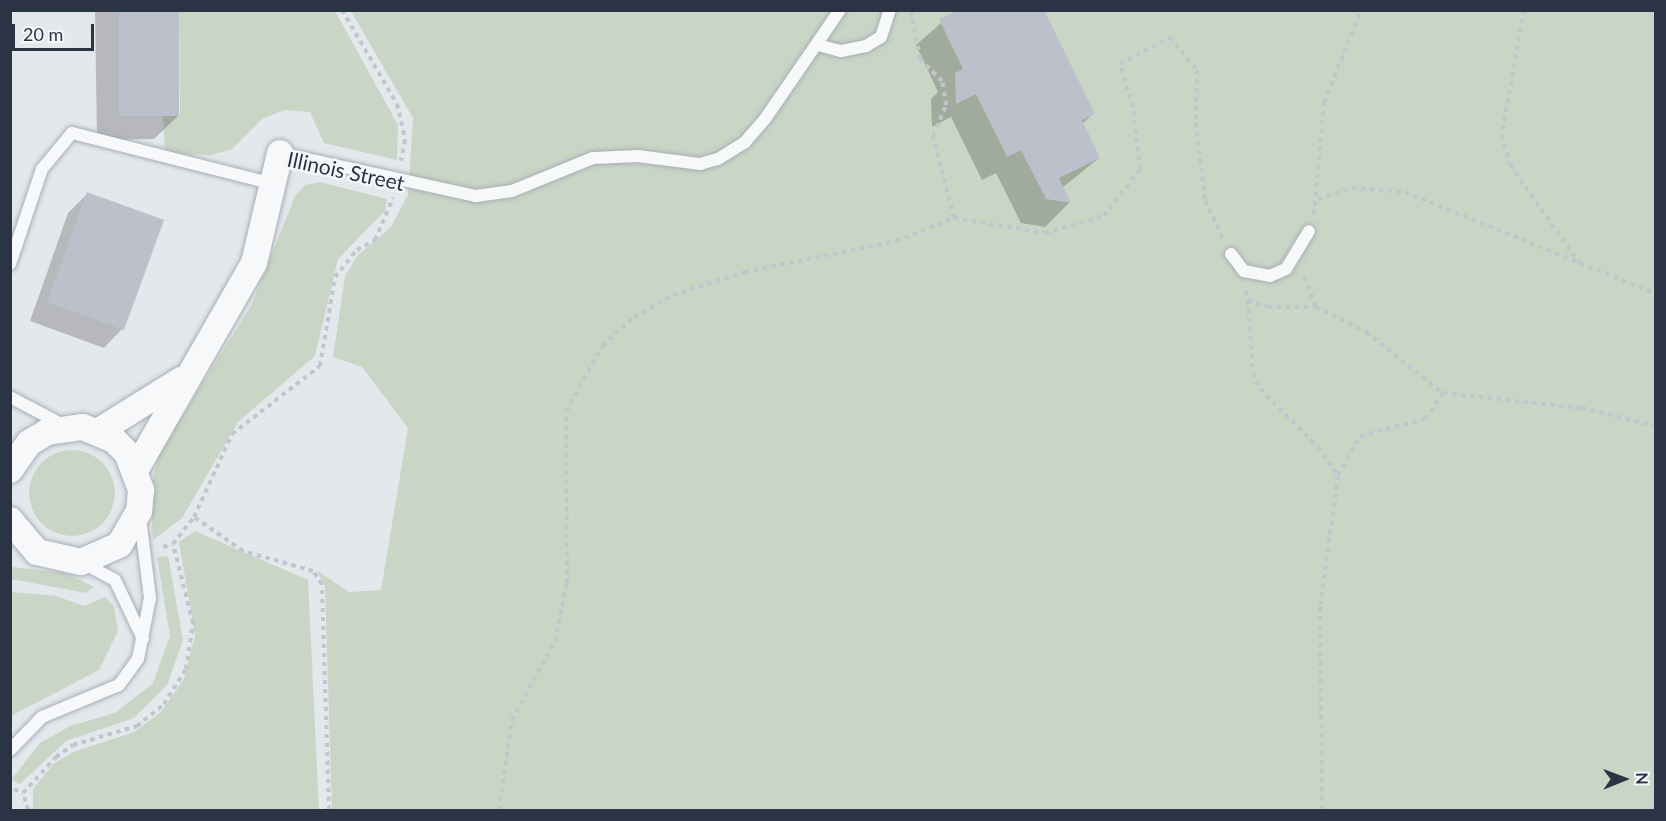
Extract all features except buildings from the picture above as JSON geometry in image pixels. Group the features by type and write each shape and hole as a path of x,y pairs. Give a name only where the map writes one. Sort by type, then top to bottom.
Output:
{"street":[{"name":"Illinois Street","path":"136,469 186,376 254,263 280,153"},
{"name":"Illinois Street","path":"99,431 186,376"},
{"path":"10,557 38,552 81,562 119,545 139,511 136,469 114,440 99,431 67,426 38,437 12,458"},
{"path":"10,520 38,552"}],"lane":[{"name":"Illinois Street","path":"280,153 397,182 476,196 512,191 594,158 638,156 700,164 718,159 745,142 818,45 840,10"},
{"path":"818,45 841,51 866,46 881,37 890,10"},
{"path":"10,264 42,170 72,133 273,183"},
{"path":"1231,254 1244,272 1270,276 1286,269 1309,231"},
{"path":"10,397 67,426"},
{"path":"10,750 42,717 119,685 138,659 144,640 150,598 139,511"},
{"path":"81,562 115,580 144,640"}],"path":[{"path":"156,550 173,544 194,517 232,434 320,366 335,277 357,250 375,240 397,182 405,140 397,104 342,10"},
{"path":"911,10 921,60 942,81 946,105 933,136 954,218"},
{"path":"1316,307 1304,280 1309,231 1318,199 1324,102 1361,10"},
{"path":"1524,10 1502,135 1510,165 1581,265"},
{"path":"499,810 512,720 555,641 567,583 566,411 602,346 634,317 673,295 745,272 896,241 954,218 1045,234 1104,216 1140,169 1133,107 1120,64 1170,37 1197,70 1196,123 1205,201 1231,254 1248,300 1253,373 1260,389 1318,447 1338,476"},
{"path":"1318,199 1352,188 1389,188 1656,294"},
{"path":"1248,300 1268,306 1316,307 1383,343 1416,377 1443,393 1582,408 1656,426"},
{"path":"1322,810 1320,607 1338,476 1360,436 1425,419 1443,393"},
{"path":"194,517 243,551 313,571 322,584 329,810"},
{"path":"14,789 23,793"}],"green space":[{"path":"179,11 335,11 398,125 397,160 324,143 310,112 285,110 262,119 232,149 211,155 165,154 163,116 180,115"},
{"path":"351,11 1655,11 1655,810 332,810 325,586 316,570 349,592 381,590 408,428 362,367 333,357 345,276 358,255 391,227 408,195 413,118"},
{"path":"320,182 387,199 385,211 338,259 315,356 238,422 182,518 153,540 150,492 159,453 251,306 295,196 305,185"},
{"path":"72,450 96,457 108,469 115,493 108,517 96,529 72,536 48,529 36,517 29,493 36,469 48,457"},
{"path":"195,531 308,580 319,810 33,810 33,789 53,764 73,752 134,732 161,712 184,679 195,635 179,542"},
{"path":"168,556 183,640 167,685 134,718 66,741 20,784 11,780 40,743 70,726 115,713 153,683 170,636 157,557"},
{"path":"11,567 66,573 94,587 86,593 11,579"},
{"path":"11,592 56,596 84,606 105,597 114,607 118,631 99,670 11,716"}]}
